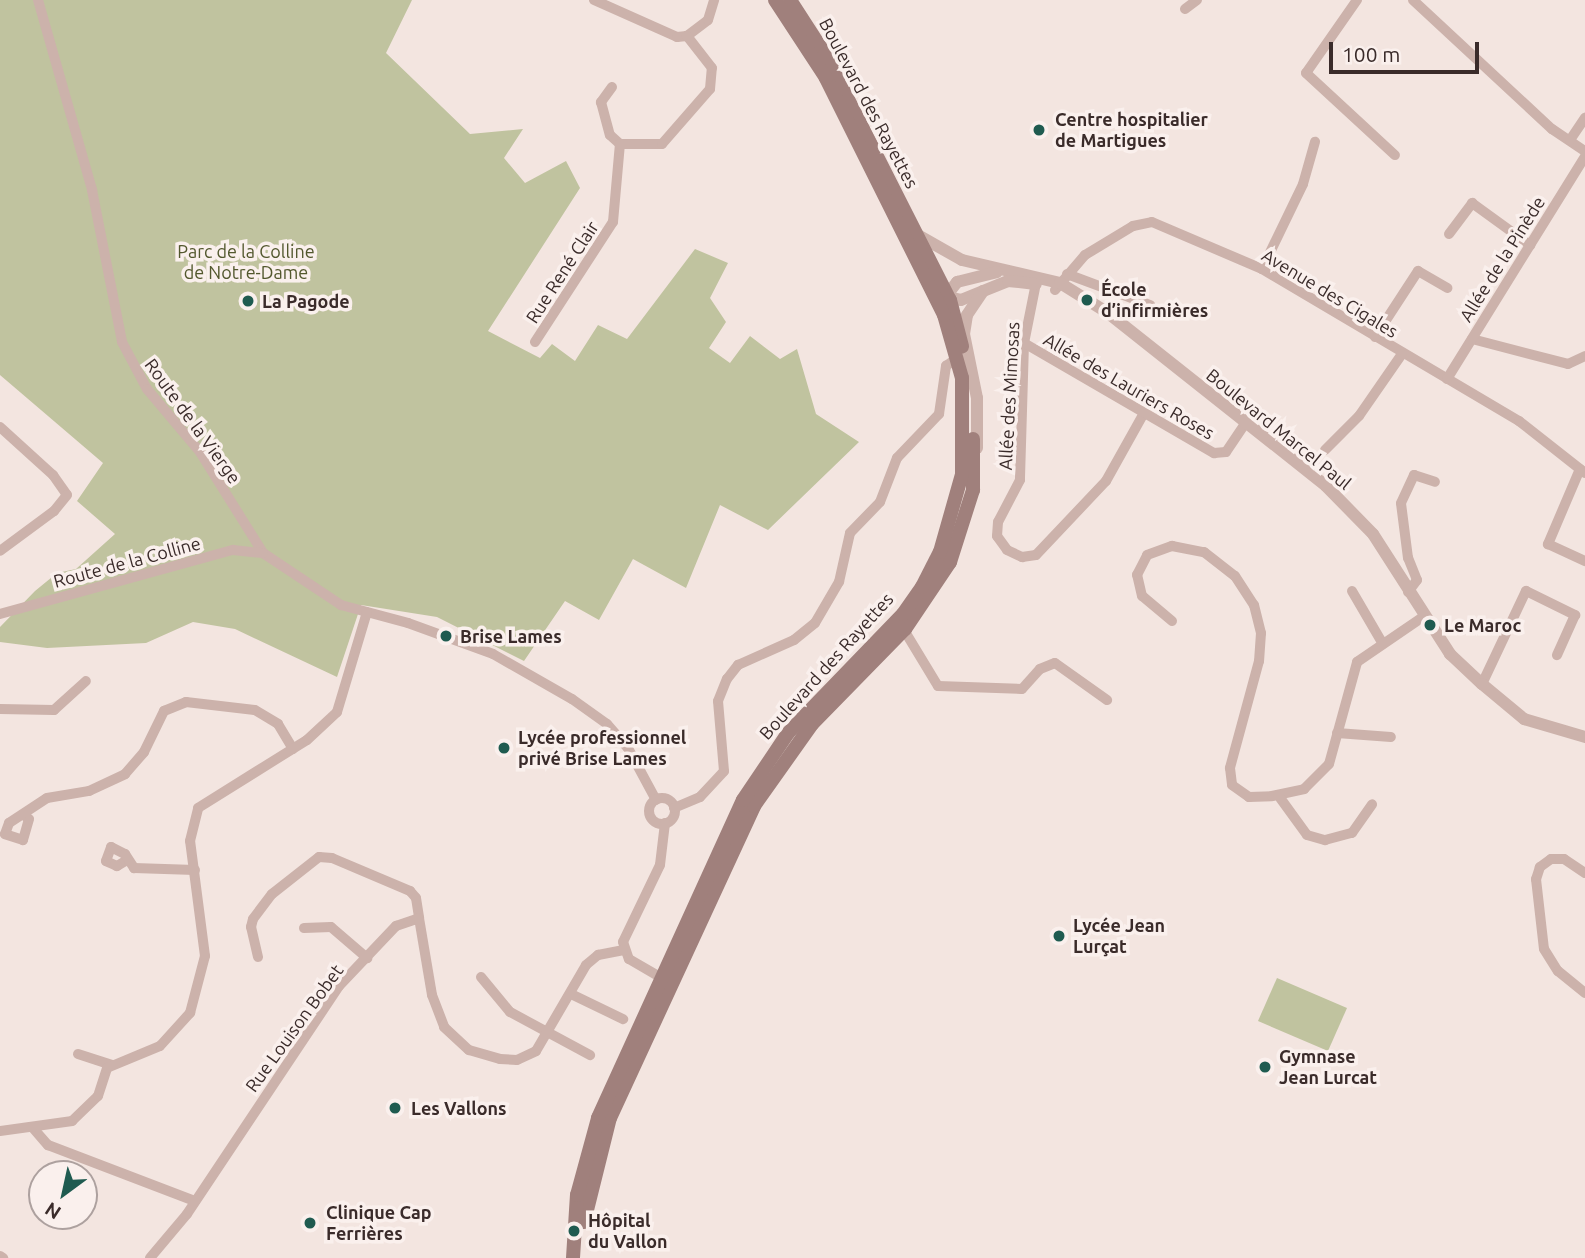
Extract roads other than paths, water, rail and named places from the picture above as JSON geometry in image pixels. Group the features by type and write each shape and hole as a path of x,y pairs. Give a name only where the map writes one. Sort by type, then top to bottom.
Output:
{"main road":[{"name":"Boulevard des Rayettes","path":"575,1258 573,1236 577,1195 598,1118 763,789 812,724 901,625 950,562 966,519 976,470 969,379 945,299 916,234 825,54 784,2"},
{"name":"Boulevard des Rayettes","path":"784,2 826,78 911,248 945,299 957,358 964,444 957,500 940,552 901,625"},
{"name":"Boulevard des Rayettes","path":"583,1258 584,1214 610,1118 666,980"}],"street":[{"name":"Route de la Vierge","path":"38,0 92,190 122,342 146,389 200,452 263,553 318,593 493,654 572,699 607,724 628,748 656,800"},
{"path":"594,0 677,37 687,36 708,20 713,0"},
{"path":"1185,9 1197,0"},
{"path":"1357,0 1306,73 1395,155"},
{"path":"1413,0 1552,130 1585,153"},
{"path":"612,87 601,102 610,135 620,144 662,144 710,89 712,68 687,36"},
{"path":"1570,140 1585,118"},
{"path":"1262,269 1303,184 1315,142"},
{"name":"Rue René Clair","path":"535,342 613,222 620,144"},
{"name":"Allée de la Pinède","path":"1447,379 1585,153"},
{"path":"1450,234 1472,203 1530,245"},
{"name":"Avenue des Cigales","path":"1061,282 1098,246 1133,226 1152,222 1262,269 1519,421 1582,471"},
{"name":"Boulevard Marcel Paul","path":"916,234 962,260 1036,280"},
{"name":"Boulevard Marcel Paul","path":"945,299 957,282 1005,270"},
{"path":"1375,337 1418,271 1447,288"},
{"name":"Boulevard Marcel Paul","path":"945,299 1008,281 1036,280 1061,282 1083,297 1245,424 1288,454 1364,524 1382,545 1423,617 1450,654 1482,684 1524,719 1585,737"},
{"name":"Allée des Mimosas","path":"1036,280 1024,343 1020,480 998,523 997,536 1007,551 1022,557 1037,555 1106,481 1144,413"},
{"path":"1061,282 1150,305"},
{"path":"976,470 977,398 964,334 967,315 985,289"},
{"path":"1472,339 1568,364 1585,356"},
{"name":"Allée des Lauriers Roses","path":"1024,343 1221,455 1245,424"},
{"path":"1325,450 1359,416 1402,354"},
{"path":"674,807 700,797 724,771 718,701 727,679 738,665 794,640 815,623 839,582 850,533 880,502 897,458 939,414 946,366 957,358"},
{"path":"0,427 53,475 67,495 54,511 0,551"},
{"path":"1582,471 1548,544 1585,561"},
{"path":"1408,592 1417,580 1408,558 1401,503 1414,475 1435,482"},
{"path":"1172,621 1142,596 1137,575 1147,555 1172,546 1204,552 1235,576 1254,605 1261,633 1259,660 1230,768 1232,785 1249,797 1278,795 1304,789 1329,764 1357,662 1423,617"},
{"name":"Route de la Colline","path":"0,614 233,550 263,553"},
{"path":"1352,592 1383,644"},
{"path":"1482,684 1526,592 1575,615 1557,655"},
{"path":"78,1054 112,1065 160,1046 190,1013 197,998 206,935 190,841 201,803 320,731 337,712 367,612"},
{"path":"901,625 927,674 938,686 1022,689 1040,669 1055,663 1107,700"},
{"path":"0,709 54,710 86,681"},
{"path":"24,815 47,798 114,781 136,765 164,711 186,702 255,710 278,724 293,749"},
{"path":"1337,733 1391,737"},
{"path":"1278,795 1307,835 1325,840 1352,833 1372,804"},
{"path":"665,823 649,814 656,800 666,800 674,807"},
{"path":"623,950 626,929 660,865 665,823 671,819 674,807"},
{"path":"258,957 251,927 253,919 272,894 319,858 332,858 410,891 432,995 443,1027 456,1040 488,1056 517,1060 536,1051 571,994 581,972 598,955 623,950"},
{"path":"1585,873 1564,859 1551,859 1540,867 1536,879 1544,949 1558,971 1585,993"},
{"path":"127,860 134,868 151,872 195,870"},
{"name":"Rue Louison Bobet","path":"150,1258 195,1201 339,986 396,926 418,919"},
{"path":"304,928 331,927 367,958"},
{"path":"623,950 640,968 666,980"},
{"path":"481,977 510,1012 590,1055"},
{"path":"571,994 623,1019"},
{"path":"0,1131 72,1121 98,1096 112,1065"},
{"path":"33,1128 48,1145 195,1201"}],"place":[{"name":"Centre hospitalier de Martigues","path":"1039,130"},
{"name":"École d’infirmières","path":"1087,300"},
{"name":"La Pagode","path":"248,301"},
{"name":"Le Maroc","path":"1430,625"},
{"name":"Brise Lames","path":"446,636"},
{"name":"Lycée professionnel privé Brise Lames","path":"504,748"},
{"name":"Lycée Jean Lurçat","path":"1059,936"},
{"name":"Gymnase Jean Lurcat","path":"1265,1067"},
{"name":"Les Vallons","path":"395,1108"},
{"name":"Clinique Cap Ferrières","path":"310,1223"},
{"name":"Hôpital du Vallon","path":"574,1231"}],"park label":[{"name":"Parc de la Colline de Notre-Dame","path":"246,262"}]}
